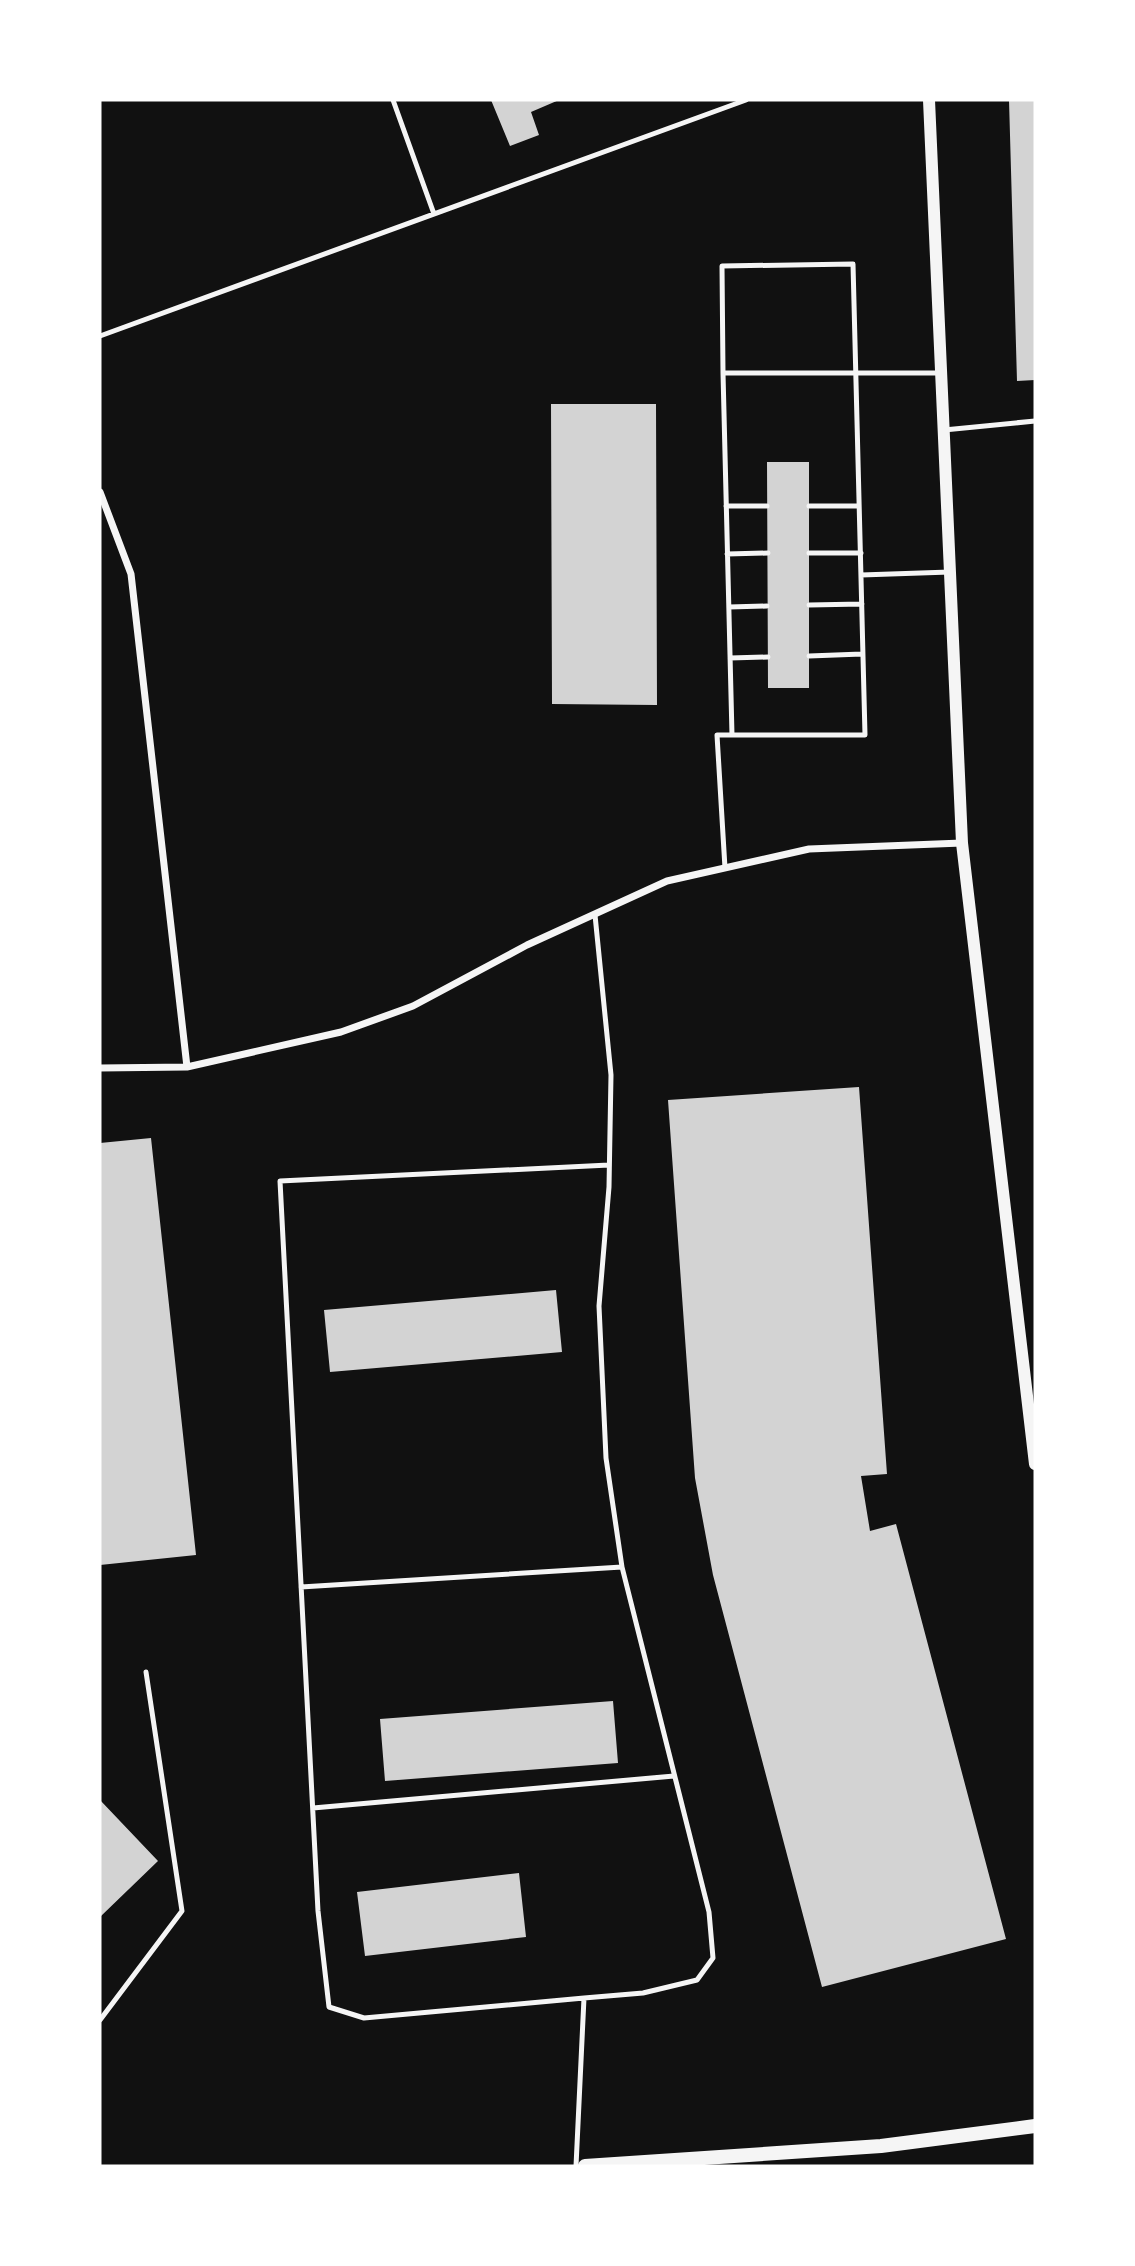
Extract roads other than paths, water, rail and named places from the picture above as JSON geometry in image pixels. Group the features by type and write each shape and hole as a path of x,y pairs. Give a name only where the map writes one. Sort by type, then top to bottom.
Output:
{"main road":[{"path":"585,2166 881,2146 1035,2126"}],"street":[{"path":"929,100 962,843 1035,1464"},
{"path":"100,492 131,574 187,1066"},
{"path":"100,1068 187,1066 341,1032 413,1006 527,945 667,881 809,849 962,843"}],"lane":[{"path":"393,100 434,214"},
{"path":"100,336 746,100"},
{"path":"725,868 718,735 732,735 865,735 853,264 722,266 732,735"},
{"path":"723,373 942,373"},
{"path":"944,430 1035,422"},
{"path":"726,506 767,506"},
{"path":"809,506 859,506"},
{"path":"727,554 768,553"},
{"path":"809,553 861,553"},
{"path":"861,575 950,572"},
{"path":"809,605 862,604"},
{"path":"729,607 767,606"},
{"path":"809,656 862,654"},
{"path":"730,657 768,657"},
{"path":"595,915 611,1075 609,1164 599,1306 606,1458 622,1567 709,1912 713,1958 697,1979 643,1993 364,2018 329,2007 318,1911 280,1181 609,1164"},
{"path":"301,1587 622,1567"},
{"path":"100,2020 182,1911 146,1672"},
{"path":"313,1808 674,1776"},
{"path":"576,2166 584,1998"}]}
